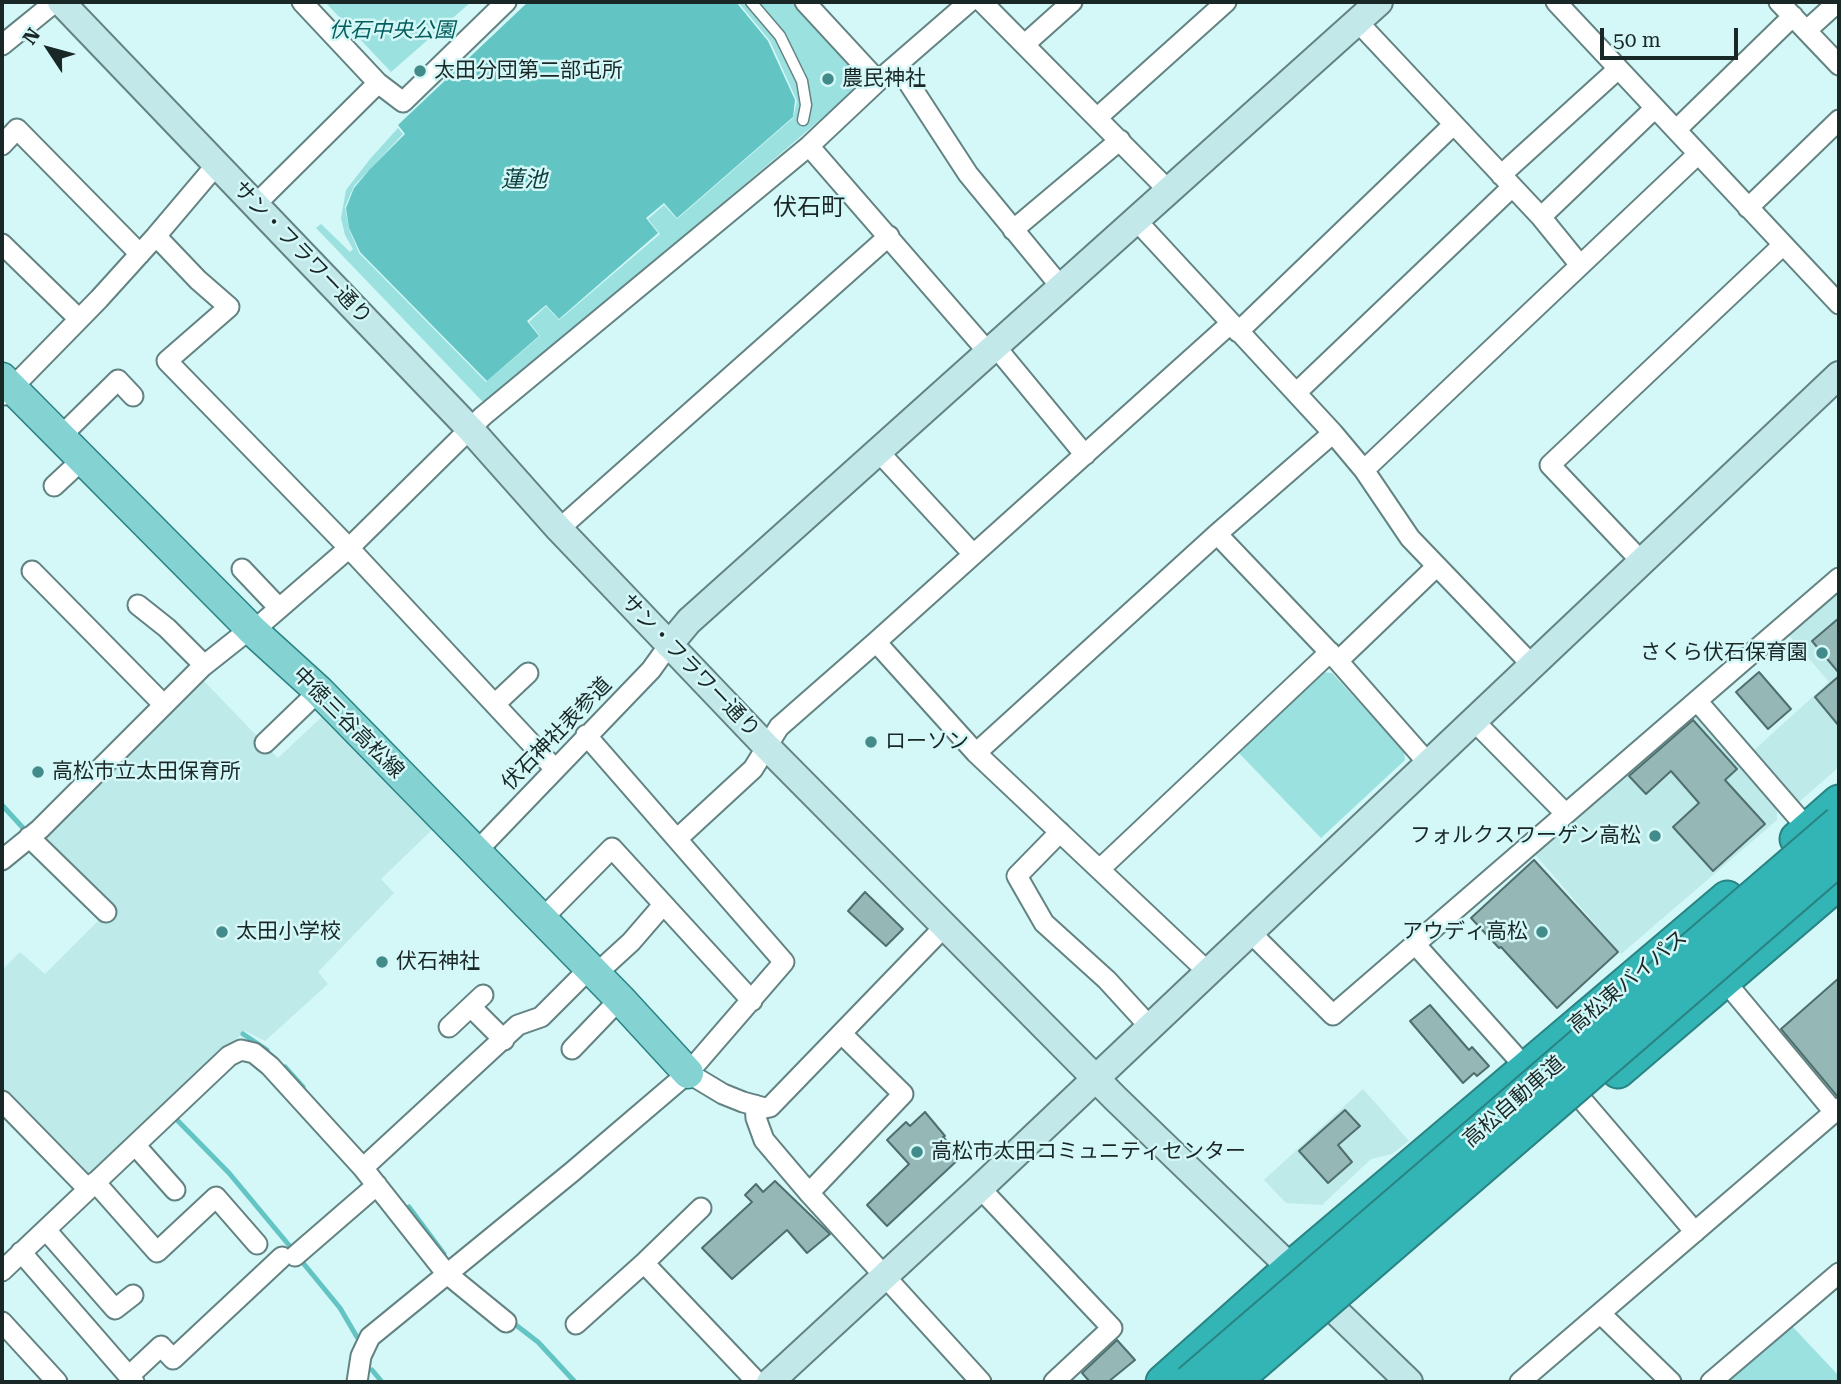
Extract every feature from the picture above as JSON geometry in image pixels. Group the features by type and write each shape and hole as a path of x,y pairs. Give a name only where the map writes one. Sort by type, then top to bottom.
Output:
{"highway":[{"name":"高松東バイパス","path":"1163,1382 1292,1267 1526,1068 1824,826 1839,802"},
{"name":"高松自動車道","path":"1190,1382 1824,826"},
{"name":"高松自動車道","path":"1233,1382 1839,858"},
{"path":"1257,1382 1839,881"}],"main road":[{"name":"中徳三谷高松線","path":"5,388 61,436 251,630 319,691 593,971 688,1073"}],"street":[{"path":"2,45 55,2"},
{"name":"サン・フラワー通り","path":"61,2 471,430 559,529 766,747 946,925 1095,1078 1409,1382"},
{"path":"302,2 378,83 403,102 506,2"},
{"path":"804,2 878,81"},
{"path":"2,860 29,837 204,665 279,608 349,548 484,416 809,146 878,81 969,2"},
{"path":"982,2 1169,191"},
{"path":"1025,44 1072,2"},
{"path":"1098,117 1226,2"},
{"path":"1556,2 1839,304"},
{"path":"1676,130 1793,16 1838,2"},
{"path":"669,645 689,621 1370,8 1453,125 1541,217 1580,265"},
{"path":"1793,16 1839,65"},
{"path":"897,65 968,174 1061,287"},
{"path":"1296,393 1618,69"},
{"path":"256,204 378,83"},
{"path":"1541,217 1655,108"},
{"path":"1748,208 1839,120"},
{"path":"677,839 753,769 779,727 1085,454 1234,328 1453,125"},
{"path":"2,145 17,129 141,254"},
{"path":"1013,230 1120,140"},
{"path":"809,146 1085,454"},
{"path":"1364,470 1698,154"},
{"path":"5,388 79,319 141,254 217,164"},
{"path":"1136,220 1333,433 1364,470 1410,538 1532,665"},
{"path":"156,236 198,280 229,307 167,361 349,548 555,769"},
{"path":"559,529 889,236"},
{"path":"2,244 79,319"},
{"path":"1642,561 1550,465 1783,245"},
{"path":"770,1382 980,1188 1428,762 1838,378"},
{"path":"61,436 118,380 133,396"},
{"path":"976,753 1217,534 1333,433"},
{"path":"878,452 973,554"},
{"path":"54,486 83,459"},
{"path":"1217,534 1334,656 1428,762"},
{"path":"1101,868 1437,566"},
{"path":"242,569 279,608"},
{"path":"32,570 164,705"},
{"path":"1250,932 1333,1015 1839,578"},
{"path":"138,605 167,628 204,665"},
{"path":"877,642 976,753 1101,868 1208,972"},
{"name":"伏石神社表参道","path":"475,853 651,670 669,645"},
{"path":"495,704 528,673"},
{"path":"265,743 319,691"},
{"path":"1698,702 1824,826 1839,866"},
{"path":"1473,720 1566,814"},
{"path":"357,1382 361,1356 370,1337 688,1073 784,962 586,735"},
{"path":"1060,832 1017,876 1044,923 1107,980 1150,1027"},
{"path":"29,837 106,912"},
{"path":"541,919 612,848 752,1001"},
{"path":"363,1168 518,1025 541,1017 631,942 663,905"},
{"path":"688,1073 723,1094 755,1105 765,1108 776,1103 946,925"},
{"path":"1415,944 1526,1068"},
{"path":"1520,1382 1837,1110 1724,980"},
{"path":"572,1049 620,999"},
{"path":"449,1027 477,1001 504,1040"},
{"path":"809,1193 903,1094 842,1034"},
{"path":"2,1270 237,1046 254,1053 271,1066 363,1168 446,1273 506,1322"},
{"path":"2,1101 157,1252 216,1197 257,1244"},
{"path":"1583,1101 1695,1233"},
{"path":"755,1105 756,1118 764,1140 981,1382"},
{"path":"135,1145 175,1189"},
{"path":"21,1252 132,1379 161,1346 173,1359 289,1257 377,1185"},
{"path":"980,1188 1112,1328 1054,1382"},
{"path":"576,1324 645,1263 701,1208"},
{"path":"46,1230 115,1309 133,1295"},
{"path":"645,1263 757,1382"},
{"path":"1711,1382 1839,1273"},
{"path":"1601,1314 1671,1382"},
{"path":"2,1322 57,1382"}],"lane":[{"path":"751,2 779,36 802,81 806,105 803,120"}],"shaded area":[{"path":"1839,588 1839,767 1800,801 1793,800 1752,752 1829,682 1787,633"},
{"name":"太田小学校","path":"202,679 278,758 326,713 435,827 381,879 394,893 318,972 328,984 265,1041 245,1031 85,1179 2,1093 2,970 20,952 45,974 113,906 45,841 44,835"},
{"name":"フォルクスワーゲン高松","path":"1694,714 1777,809 1777,820 1621,954 1533,852"},
{"path":"1363,1089 1409,1141 1392,1154 1371,1159 1322,1205 1286,1203 1264,1180"}],"green space":[{"name":"伏石中央公園","path":"325,2 471,2 391,72"},
{"path":"738,2 792,2 862,76 862,84 491,401 482,401 316,228 321,224 350,252 353,249 345,235 341,218 346,190 398,128 403,134 354,186 345,207 349,229 359,253 486,382 540,336 529,322 546,306 559,320 660,234 648,219 664,205 677,219 793,118 797,101 770,41"},
{"path":"1322,672 1332,673 1404,751 1405,760 1321,838 1236,750"},
{"path":"1792,1326 1839,1376 1839,1382 1727,1382"}],"water":[{"name":"蓮池","path":"528,2 736,2 768,41 795,100 793,117 677,218 664,203 646,218 658,233 559,319 546,305 527,321 539,336 487,381 360,252 349,228 346,208 354,188 405,134 398,125"}],"building":[{"path":"1839,618 1839,673 1812,641"},
{"path":"1759,672 1791,709 1768,729 1736,692"},
{"path":"1839,676 1839,726 1815,697"},
{"path":"1693,720 1737,769 1725,780 1765,824 1713,871 1673,827 1699,803 1671,771 1646,794 1629,776"},
{"name":"アウディ高松","path":"1534,860 1618,952 1557,1008 1471,918"},
{"path":"865,892 903,929 886,946 848,911"},
{"path":"1839,978 1839,1096 1837,1096 1781,1029"},
{"path":"1430,1005 1469,1050 1472,1047 1489,1066 1477,1076 1474,1073 1463,1083 1410,1021"},
{"path":"1345,1110 1360,1126 1338,1145 1352,1162 1328,1183 1299,1151"},
{"path":"925,1112 945,1136 943,1137 962,1156 887,1226 867,1205 909,1164 887,1140 906,1122 910,1126"},
{"path":"775,1181 830,1234 807,1253 787,1230 732,1279 702,1248 752,1202 745,1195 756,1184 763,1192"},
{"path":"1117,1340 1135,1360 1108,1382 1090,1382 1082,1373"}],"waterway":[{"path":"2,805 24,829"},
{"path":"243,1034 267,1050"},
{"path":"285,1067 303,1087"},
{"path":"178,1121 229,1173 293,1250"},
{"path":"409,1207 444,1254"},
{"path":"299,1258 340,1308 357,1337"},
{"path":"512,1322 538,1342 575,1382"},
{"path":"372,1370 382,1382"}],"place":[{"name":"太田分団第二部屯所","path":"420,71"},
{"name":"農民神社","path":"828,79"},
{"name":"さくら伏石保育園","path":"1822,653"},
{"name":"ローソン","path":"871,742"},
{"name":"高松市立太田保育所","path":"38,772"},
{"name":"フォルクスワーゲン高松","path":"1655,836"},
{"name":"太田小学校","path":"222,932"},
{"name":"アウディ高松","path":"1542,932"},
{"name":"伏石神社","path":"382,962"},
{"name":"高松市太田コミュニティセンター","path":"917,1152"}],"district":[{"name":"伏石町","path":"809,208"}]}
